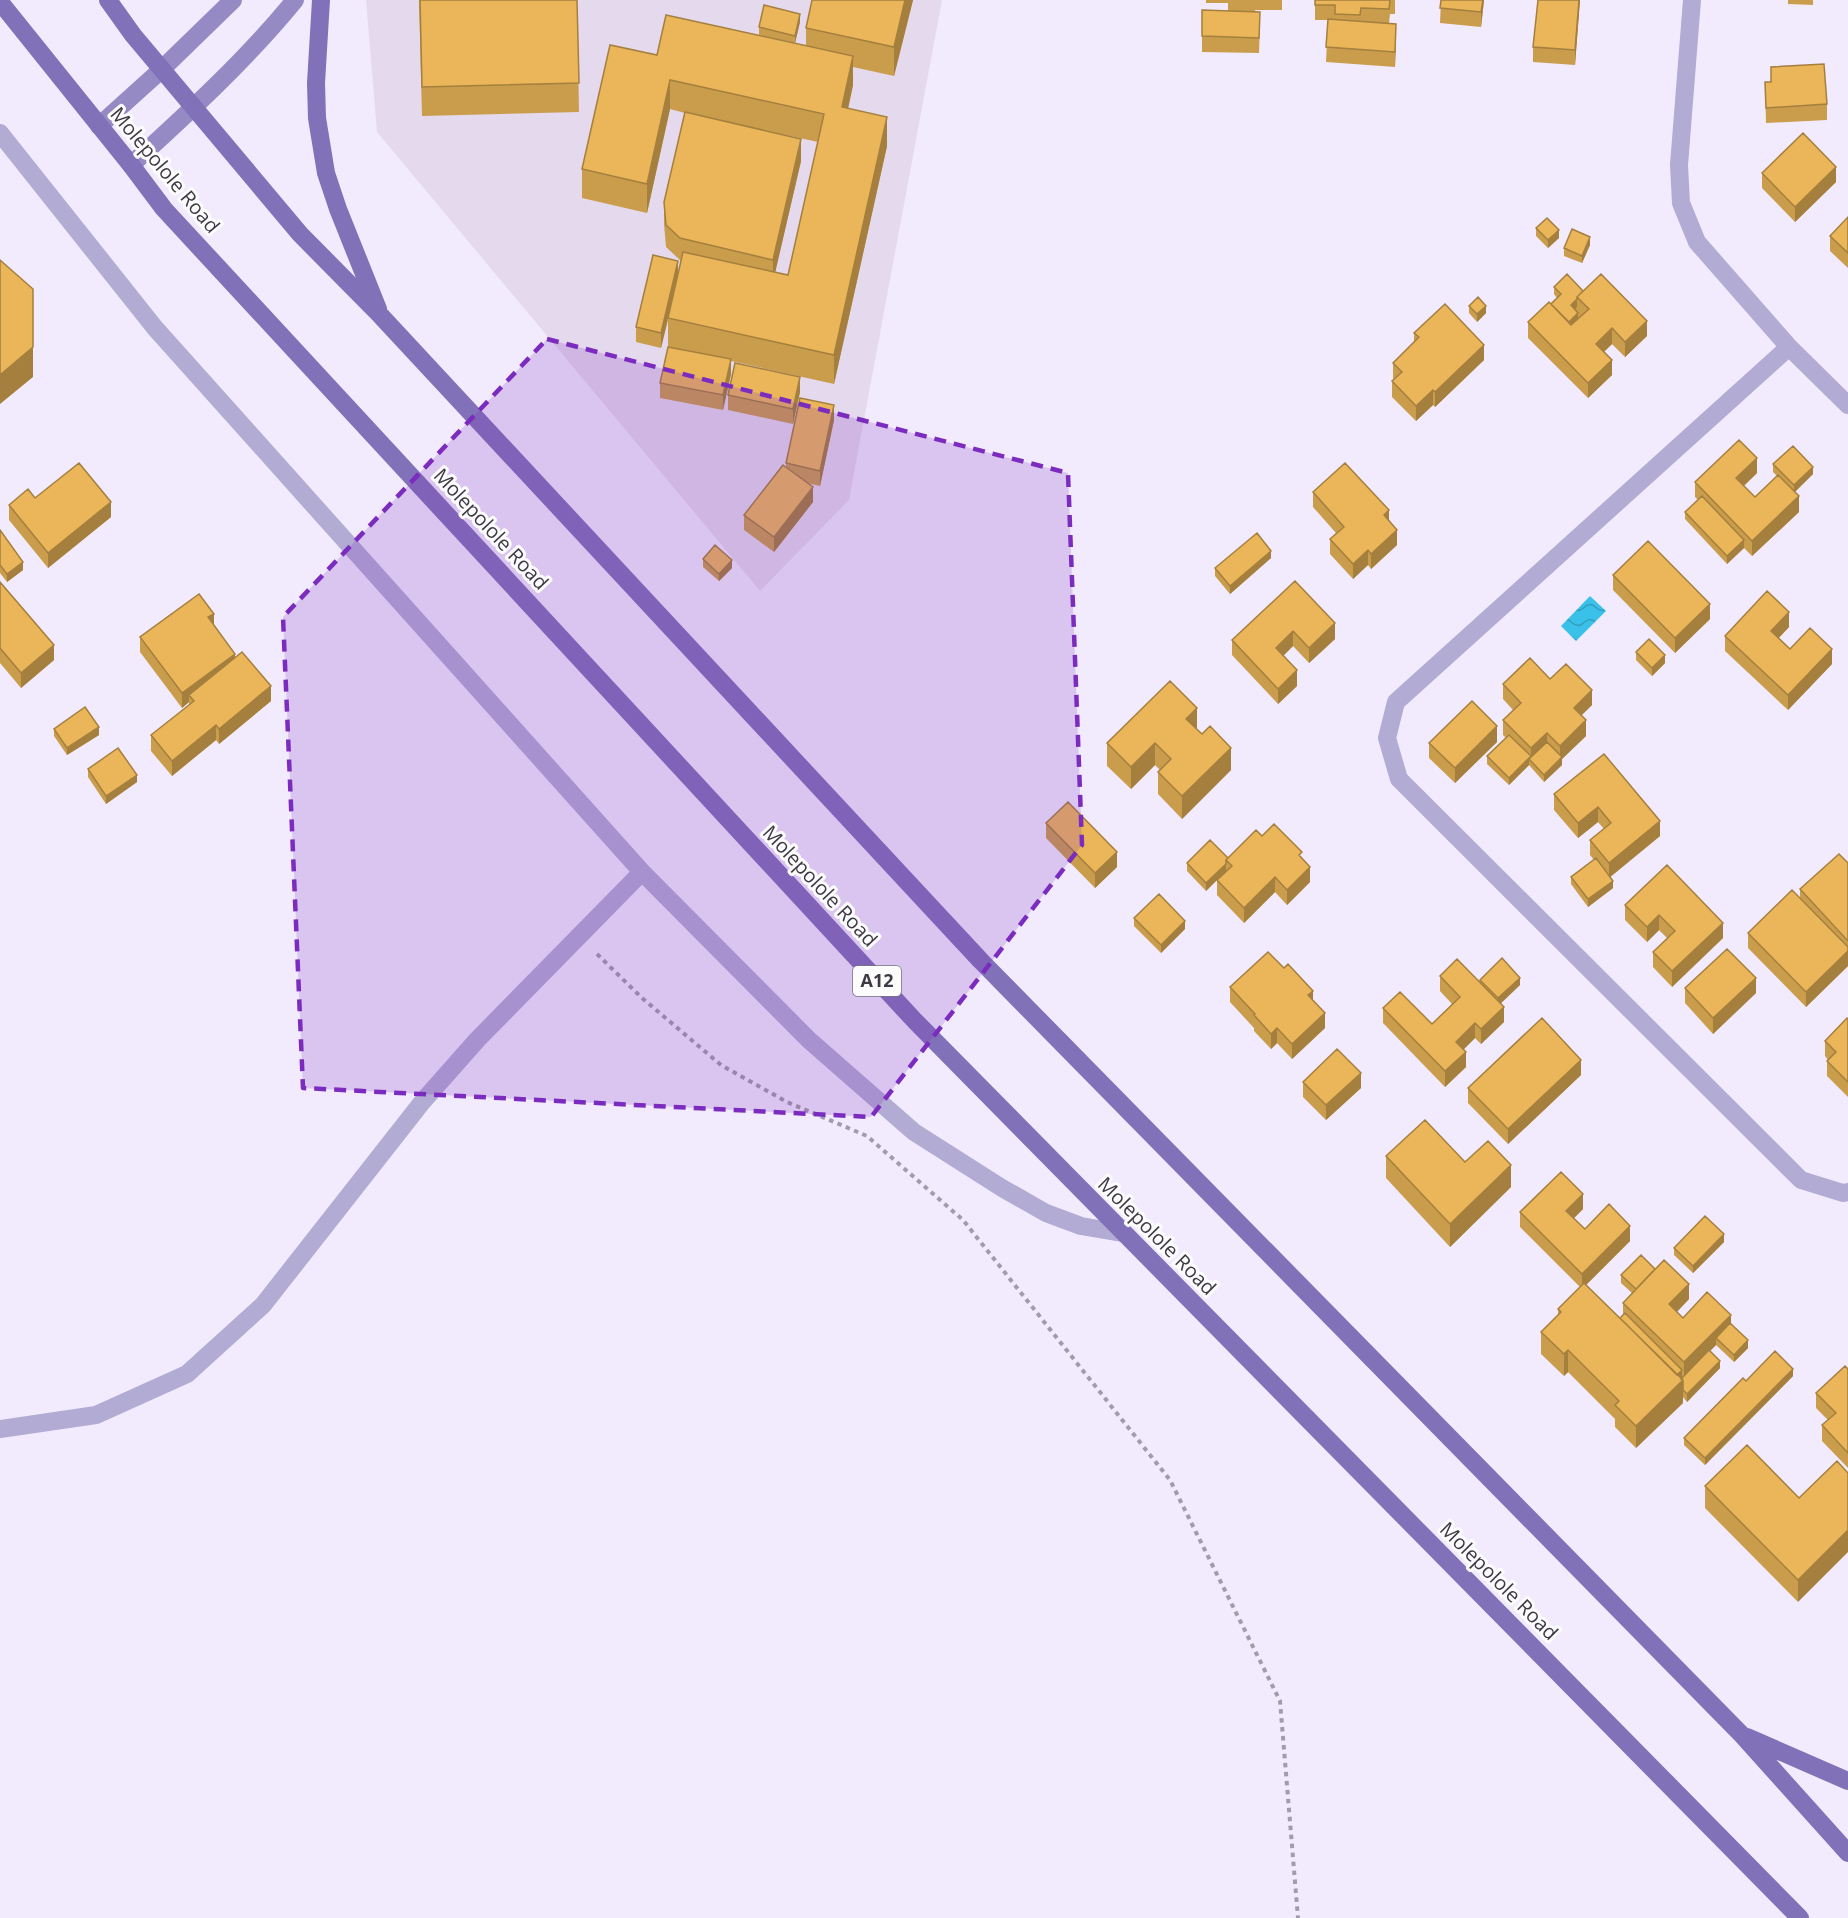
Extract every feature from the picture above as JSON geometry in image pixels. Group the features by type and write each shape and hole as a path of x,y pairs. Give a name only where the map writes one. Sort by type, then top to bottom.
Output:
{"main road":[{"path":"108,0 161,70 300,234 381,316 981,961 1743,1735 1848,1853"},
{"path":"99,126 233,0"},
{"path":"131,165 194,108 295,0"},
{"path":"321,0 316,95 317,118 326,172 338,209 381,316"},
{"name":"Molepolole Road","path":"0,2 177,224 907,1013 1800,1918"},
{"path":"1743,1735 1848,1781"}],"street":[{"path":"1692,0 1679,165 1681,203 1697,242 1789,346 1848,405"},
{"path":"0,133 155,328 642,872 809,1040 914,1132 1002,1188 1046,1213 1081,1226 1122,1233"},
{"path":"1789,346 1396,702 1387,738 1399,779 1801,1180 1843,1193 1848,1192"},
{"path":"0,1429 96,1415 187,1374 263,1305 423,1101 477,1040 642,872"}],"path":[{"path":"579,937 642,998 721,1065 787,1102 867,1136 963,1220 1170,1480 1280,1701 1298,1918"}],"highlighted area":[{"path":"547,339 1068,473 1082,845 871,1117 303,1088 283,617"}],"shaded area":[{"path":"366,0 942,0 849,500 760,591 377,132"}],"water":[{"path":"1590,596 1606,611 1576,641 1561,626"}],"building":[{"path":"420,0 577,0 579,83 422,87"},
{"path":"812,0 905,0 894,47 806,28"},
{"path":"1315,0 1390,0 1389,9 1361,8 1360,15 1335,14 1335,5 1315,5"},
{"path":"1441,0 1483,0 1481,12 1440,8"},
{"path":"1538,0 1579,0 1575,50 1533,47"},
{"path":"764,5 800,14 795,36 759,27"},
{"path":"1202,10 1260,12 1259,38 1202,36"},
{"path":"666,15 853,56 842,107 887,117 834,355 668,318 683,252 788,275 824,114 670,80 647,184 582,169 610,45 657,55"},
{"path":"1328,19 1396,24 1395,52 1326,47"},
{"path":"1824,64 1827,104 1766,108 1765,82 1771,82 1771,67"},
{"path":"685,112 801,139 773,260 680,238 666,225 664,202"},
{"path":"1803,133 1836,167 1795,207 1762,173"},
{"path":"1848,217 1848,253 1830,236"},
{"path":"1547,218 1559,230 1548,240 1536,228"},
{"path":"1572,229 1590,237 1582,256 1564,248"},
{"path":"653,255 678,261 661,333 636,327"},
{"path":"0,260 33,289 33,347 0,375"},
{"path":"1567,274 1583,291 1571,305 1578,313 1569,322 1551,304 1561,294 1554,287"},
{"path":"1601,274 1647,321 1625,342 1612,328 1596,344 1612,360 1588,383 1528,322 1549,302 1571,325 1589,309 1577,297"},
{"path":"1478,297 1486,306 1477,314 1469,306"},
{"path":"1445,304 1484,345 1435,392 1433,390 1416,406 1392,381 1402,372 1393,363 1419,337 1414,333"},
{"path":"668,347 731,359 723,395 660,383"},
{"path":"735,363 800,377 793,409 728,395"},
{"path":"800,398 834,405 820,471 786,463"},
{"path":"1739,440 1757,458 1736,478 1755,497 1778,475 1799,496 1752,541 1695,482"},
{"path":"1793,446 1813,467 1794,485 1773,464"},
{"path":"79,463 111,502 48,553 9,505 28,489 35,498"},
{"path":"1345,463 1389,510 1384,515 1397,530 1371,554 1368,550 1353,564 1330,539 1344,527 1313,492"},
{"path":"783,465 813,487 774,537 744,515"},
{"path":"1702,496 1744,540 1727,556 1685,512"},
{"path":"0,530 23,562 7,574 0,565"},
{"path":"1257,533 1271,551 1230,586 1215,568"},
{"path":"1648,541 1710,604 1675,638 1613,575"},
{"path":"715,545 732,560 719,574 703,559"},
{"path":"1295,581 1335,623 1309,648 1293,631 1276,648 1297,670 1278,689 1232,640"},
{"path":"0,582 54,645 21,673 0,648"},
{"path":"1767,591 1789,612 1771,631 1790,649 1810,628 1832,649 1788,695 1725,636"},
{"path":"199,594 214,614 208,617 235,654 182,693 140,637"},
{"path":"1649,639 1665,655 1652,668 1636,652"},
{"path":"242,652 271,686 219,729 216,725 172,761 151,735 194,701 189,695"},
{"path":"1530,658 1550,679 1566,664 1592,690 1574,708 1586,720 1560,746 1547,733 1531,748 1503,720 1521,703 1503,684"},
{"path":"1170,681 1197,708 1186,719 1202,734 1210,726 1231,748 1182,796 1158,772 1171,759 1155,743 1131,767 1107,743"},
{"path":"1472,701 1497,726 1455,768 1429,743"},
{"path":"85,707 99,727 67,748 54,729"},
{"path":"1509,735 1531,756 1509,778 1487,756"},
{"path":"1547,742 1562,757 1544,775 1529,759"},
{"path":"118,748 137,775 106,796 88,769"},
{"path":"1604,754 1660,821 1609,863 1590,840 1611,823 1598,807 1578,823 1554,794"},
{"path":"1068,802 1117,852 1095,873 1046,823"},
{"path":"1274,824 1302,852 1299,855 1310,867 1287,890 1275,877 1244,908 1217,880 1232,866 1226,860 1256,830 1262,836"},
{"path":"1210,840 1228,858 1226,864 1206,883 1187,863"},
{"path":"1839,854 1848,863 1848,941 1800,889"},
{"path":"1596,858 1613,881 1588,899 1571,877"},
{"path":"1667,865 1723,923 1672,971 1653,952 1675,931 1659,915 1647,927 1625,905"},
{"path":"1792,890 1848,947 1848,951 1806,992 1748,933"},
{"path":"1159,894 1185,921 1161,945 1134,918"},
{"path":"1727,949 1756,978 1713,1018 1685,988"},
{"path":"1268,952 1284,968 1288,964 1313,991 1308,995 1325,1013 1292,1044 1277,1028 1271,1034 1230,987"},
{"path":"1502,958 1520,978 1498,998 1480,980"},
{"path":"1457,959 1504,1007 1481,1029 1475,1023 1456,1042 1466,1052 1445,1071 1383,1008 1400,992 1432,1024 1460,997 1440,976"},
{"path":"1542,1018 1581,1060 1508,1129 1468,1088"},
{"path":"1847,1018 1848,1082 1827,1061 1836,1052 1825,1041"},
{"path":"1337,1049 1361,1073 1326,1105 1303,1082"},
{"path":"1425,1120 1465,1162 1488,1141 1511,1165 1450,1224 1386,1156"},
{"path":"1561,1172 1583,1194 1566,1211 1585,1229 1609,1204 1630,1226 1582,1274 1520,1212"},
{"path":"1705,1216 1724,1234 1693,1266 1674,1248"},
{"path":"1641,1255 1655,1269 1636,1289 1621,1275"},
{"path":"1664,1260 1689,1284 1669,1304 1683,1318 1707,1292 1731,1315 1684,1362 1623,1303"},
{"path":"1584,1283 1683,1380 1636,1426 1615,1405 1619,1401 1568,1350 1564,1354 1541,1332 1561,1312 1558,1309"},
{"path":"1625,1313 1682,1370 1677,1375 1620,1318"},
{"path":"1730,1323 1748,1340 1734,1355 1716,1338"},
{"path":"1709,1350 1720,1361 1687,1394 1683,1390 1681,1379"},
{"path":"1775,1351 1793,1369 1705,1458 1684,1438 1743,1378 1746,1381"},
{"path":"1845,1366 1848,1369 1848,1453 1822,1425 1836,1413 1816,1393"},
{"path":"1747,1445 1799,1498 1837,1461 1848,1473 1848,1530 1798,1580 1705,1486"}]}
